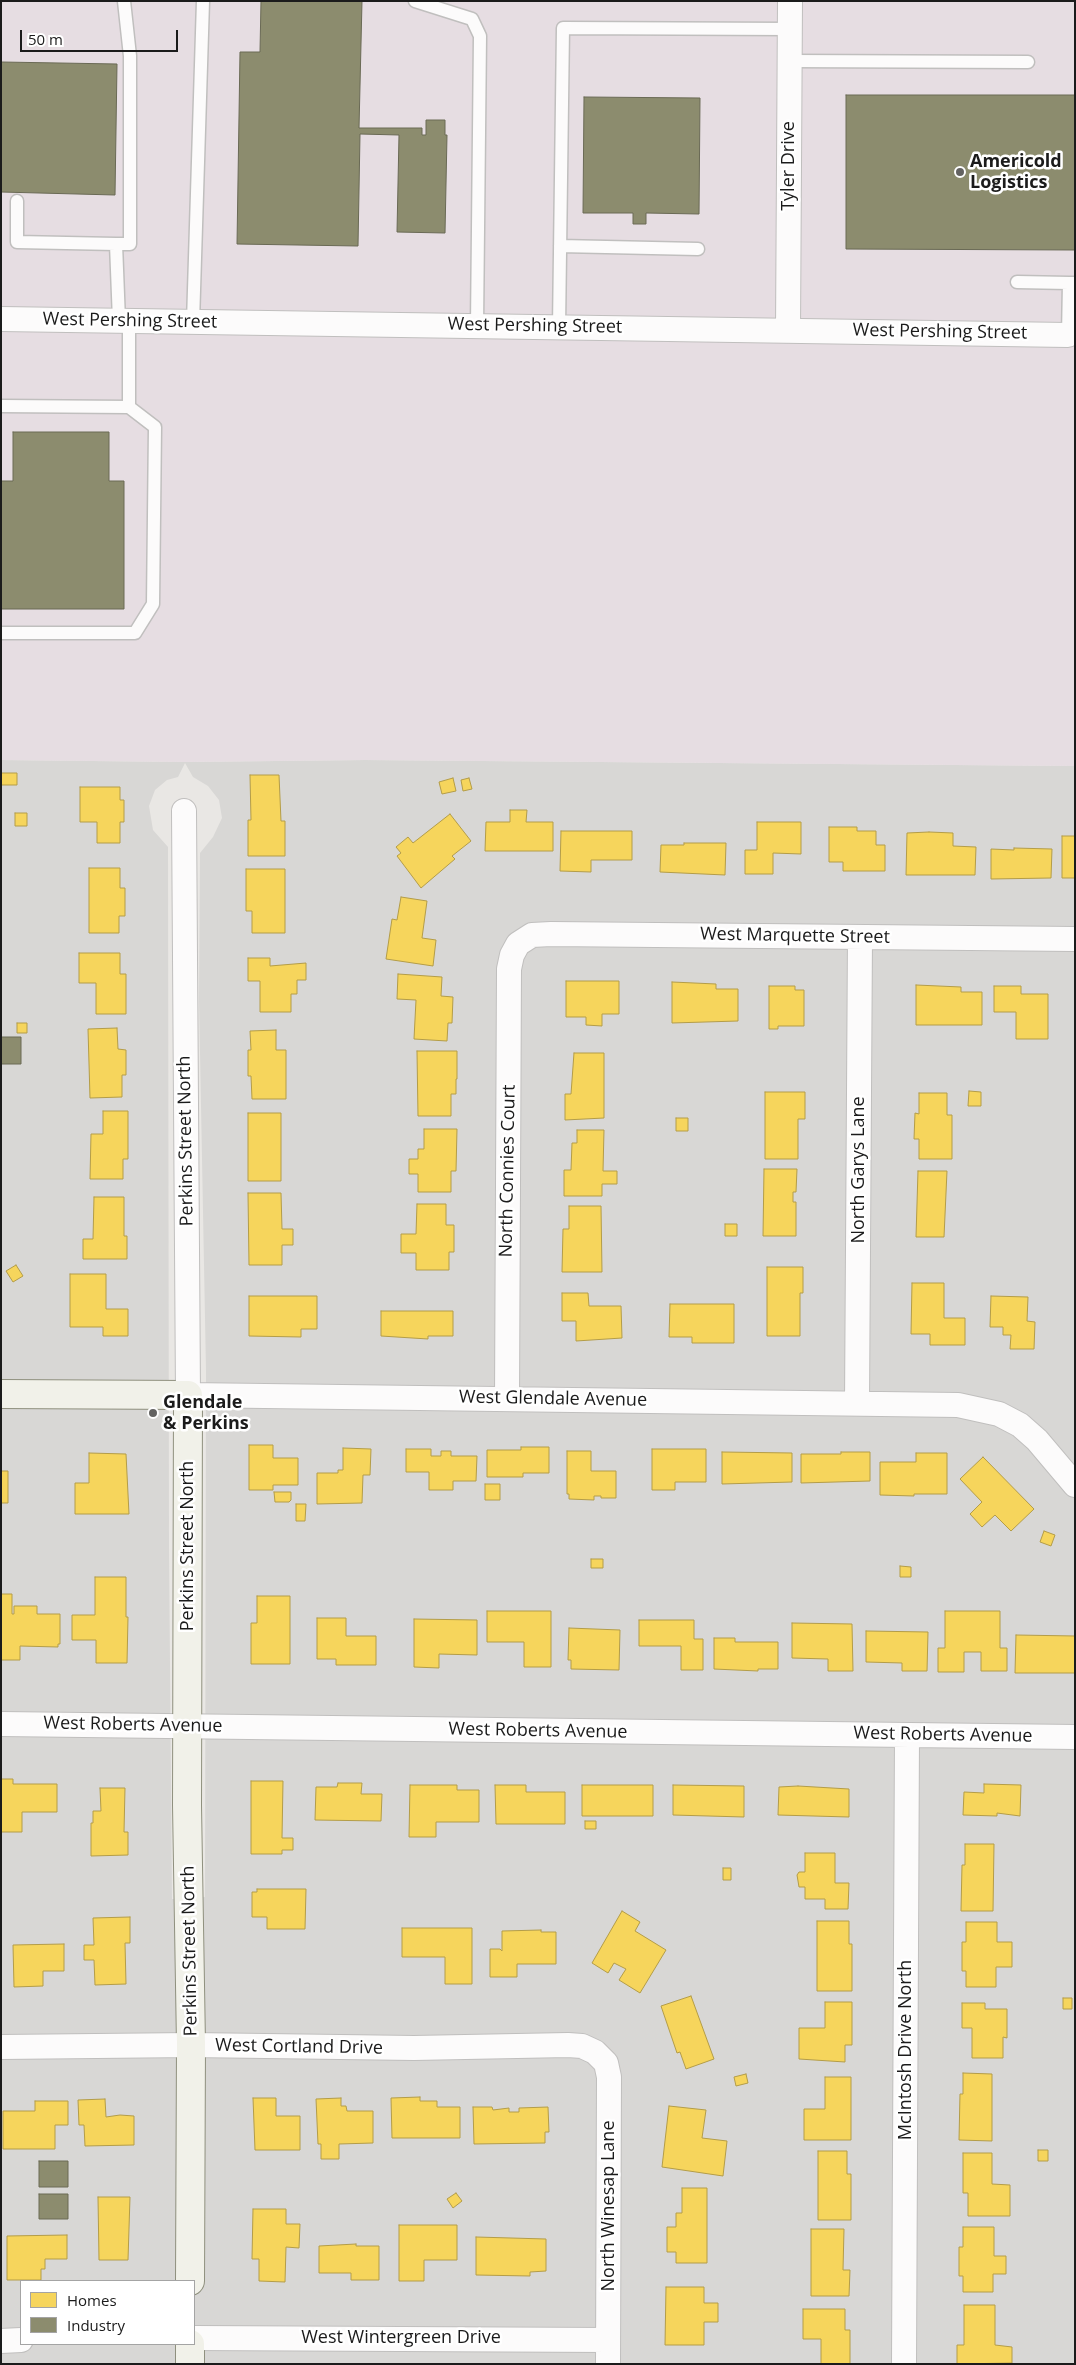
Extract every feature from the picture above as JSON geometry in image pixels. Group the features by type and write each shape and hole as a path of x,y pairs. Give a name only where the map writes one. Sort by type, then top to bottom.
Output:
{"street":[{"name":"Tyler Drive","path":"788,330 790,1"},
{"name":"West Pershing Street","path":"1,319 1068,335"},
{"name":"Perkins Street North","path":"184,811 191,2046 190,2280"},
{"name":"West Marquette Street","path":"518,944 532,935 551,934 1075,939"},
{"name":"North Garys Lane","path":"857,1403 860,937"},
{"name":"North Connies Court","path":"507,1399 510,969 512,955 518,944"},
{"name":"West Glendale Avenue","path":"1,1394 958,1405 980,1408 999,1414 1020,1425 1037,1440 1075,1485"},
{"name":"West Roberts Avenue","path":"1,1724 1075,1737"},
{"name":"McIntosh Drive North","path":"904,2364 907,1736"},
{"name":"West Cortland Drive","path":"1,2047 191,2046 300,2048 568,2045 582,2046 595,2052"},
{"name":"North Winesap Lane","path":"595,2052 606,2063 609,2077 608,2364"},
{"name":"West Wintergreen Drive","path":"195,2338 608,2340"},
{"path":"1,2340 20,2340"},
{"path":"190,2345 190,2364"}],"lane":[{"path":"17,201 16,242 130,244 130,56 124,1"},
{"path":"193,322 203,1"},
{"path":"416,1 472,19 480,36 477,325"},
{"path":"559,327 563,28 790,29"},
{"path":"790,61 1028,62"},
{"path":"116,244 124,321 129,406"},
{"path":"560,246 698,249"},
{"path":"1017,282 1072,283 1068,335"},
{"path":"1,406 129,406 155,427 153,604 135,633 1,633"}],"shaded area":[{"path":"1,1 1075,1 1075,766 365,760 185,762 1,760"},
{"path":"1,760 185,762 365,760 1075,766 1075,2364 1,2364","holes":["185,763 193,777 208,786 219,800 222,818 213,837 200,853 199,999 206,1371 205,1897 172,1899 169,1546 168,847 153,830 149,806 155,790 167,780 178,777"]}],"building: Homes":[{"path":"1,773 17,773 17,785 1,785"},
{"path":"250,775 279,775 281,821 285,821 285,856 248,856 248,820 251,820"},
{"path":"453,778 456,791 442,794 439,782"},
{"path":"469,778 472,789 463,791 461,780"},
{"path":"80,787 120,787 120,800 124,800 124,822 120,822 120,843 97,843 97,822 80,822"},
{"path":"510,810 527,810 526,822 553,822 553,851 485,851 486,822 510,822"},
{"path":"15,813 27,813 27,826 15,826"},
{"path":"450,814 471,841 452,856 455,859 421,888 397,856 401,853 396,847 408,837 413,843"},
{"path":"757,822 801,822 801,854 773,853 773,874 745,874 745,850 757,850"},
{"path":"829,827 857,827 857,831 876,831 876,845 885,845 885,871 843,871 843,862 829,862"},
{"path":"561,831 632,831 632,860 591,860 591,872 560,871"},
{"path":"907,833 953,833 953,846 976,847 975,875 906,875"},
{"path":"1062,836 1075,836 1075,878 1062,878"},
{"path":"684,843 726,843 725,875 660,872 661,845 684,845"},
{"path":"1014,848 1052,849 1051,878 991,879 991,849 1014,850"},
{"path":"89,868 120,868 120,888 125,888 125,916 119,916 119,933 89,933"},
{"path":"246,869 285,869 285,933 252,933 252,911 246,911"},
{"path":"401,897 427,901 422,938 436,940 433,966 386,959 392,919 397,920"},
{"path":"79,953 120,953 120,974 126,974 126,1014 96,1014 96,983 79,983"},
{"path":"248,958 270,958 270,966 306,963 306,980 297,980 297,994 291,994 291,1012 260,1012 260,981 248,981"},
{"path":"398,974 442,977 441,996 453,997 452,1023 448,1023 447,1041 414,1039 416,1000 397,999"},
{"path":"566,981 619,981 619,1014 602,1014 602,1026 586,1025 586,1017 566,1017"},
{"path":"672,982 716,984 716,989 738,989 738,1021 672,1023"},
{"path":"916,985 961,987 961,992 982,992 982,1025 916,1025"},
{"path":"769,986 795,986 795,990 804,990 804,1026 778,1026 778,1029 769,1029"},
{"path":"994,986 1021,986 1021,994 1048,994 1048,1039 1016,1039 1016,1012 994,1012"},
{"path":"17,1023 27,1023 27,1033 17,1033"},
{"path":"117,1028 118,1049 126,1050 126,1075 122,1075 122,1097 90,1098 88,1029"},
{"path":"276,1030 276,1050 286,1050 286,1099 252,1099 251,1076 248,1076 248,1050 251,1050 250,1031"},
{"path":"417,1051 457,1051 456,1094 451,1094 451,1116 418,1116"},
{"path":"574,1053 604,1053 604,1118 565,1120 565,1094 571,1094"},
{"path":"969,1091 981,1092 981,1106 968,1106"},
{"path":"765,1092 805,1092 805,1119 798,1119 798,1159 765,1159"},
{"path":"919,1093 947,1093 947,1115 952,1115 952,1159 919,1159 919,1139 914,1139 915,1113 919,1114"},
{"path":"103,1111 128,1111 128,1159 123,1159 123,1179 90,1179 91,1134 103,1134"},
{"path":"248,1113 281,1113 281,1181 248,1181"},
{"path":"676,1118 688,1118 688,1131 676,1131"},
{"path":"424,1129 457,1129 456,1171 451,1171 451,1192 418,1192 418,1174 409,1174 409,1159 418,1159 418,1149 424,1149"},
{"path":"577,1130 604,1130 603,1171 617,1171 617,1184 602,1184 602,1196 564,1196 564,1170 571,1170 572,1143 577,1143"},
{"path":"764,1169 797,1169 796,1192 793,1192 793,1202 796,1202 796,1236 763,1236"},
{"path":"918,1171 947,1171 944,1237 916,1237"},
{"path":"248,1193 281,1193 282,1229 293,1229 293,1245 282,1245 282,1265 249,1265"},
{"path":"94,1197 124,1197 124,1236 127,1236 127,1259 83,1259 83,1239 93,1239"},
{"path":"417,1204 446,1204 446,1225 454,1225 454,1252 449,1252 449,1270 416,1270 416,1253 401,1253 401,1234 416,1234"},
{"path":"569,1206 601,1206 602,1272 562,1272 563,1229 569,1229"},
{"path":"725,1224 737,1224 737,1236 725,1236"},
{"path":"16,1265 23,1276 13,1282 6,1271"},
{"path":"767,1267 803,1267 803,1293 800,1293 800,1336 767,1336"},
{"path":"70,1274 106,1274 106,1309 128,1309 128,1336 103,1336 103,1327 70,1327"},
{"path":"912,1283 944,1283 944,1318 965,1318 965,1345 930,1345 930,1334 911,1334"},
{"path":"562,1293 588,1293 589,1306 621,1306 622,1338 576,1341 576,1321 562,1321"},
{"path":"249,1296 317,1296 317,1329 301,1329 301,1337 249,1336"},
{"path":"991,1296 1028,1297 1027,1321 1035,1322 1034,1349 1010,1349 1011,1335 1003,1335 1003,1327 990,1327"},
{"path":"670,1304 734,1304 734,1343 692,1343 692,1337 669,1337"},
{"path":"381,1311 453,1311 453,1336 428,1336 428,1339 381,1336"},
{"path":"249,1445 273,1445 273,1458 298,1458 298,1485 273,1485 273,1490 249,1490"},
{"path":"521,1447 549,1447 549,1473 523,1473 523,1477 487,1477 487,1450 521,1450"},
{"path":"343,1448 371,1449 370,1475 363,1475 362,1503 317,1504 317,1473 338,1473 338,1470 343,1470"},
{"path":"406,1449 431,1449 431,1456 441,1456 441,1451 451,1451 451,1456 477,1456 476,1481 453,1481 453,1490 429,1490 429,1472 406,1472"},
{"path":"652,1449 706,1449 706,1482 675,1482 675,1490 652,1490"},
{"path":"567,1451 591,1451 591,1471 616,1471 616,1498 594,1496 594,1500 569,1499 569,1494 567,1494"},
{"path":"722,1452 792,1453 792,1482 722,1484"},
{"path":"841,1452 870,1452 870,1481 801,1483 801,1454 841,1454"},
{"path":"89,1453 126,1454 129,1514 75,1514 75,1483 89,1483"},
{"path":"916,1453 947,1453 947,1494 914,1494 914,1496 880,1495 880,1462 916,1462"},
{"path":"983,1457 1034,1509 1011,1531 995,1515 982,1527 970,1514 982,1502 960,1479"},
{"path":"1,1471 8,1471 8,1503 1,1503"},
{"path":"485,1484 500,1484 500,1500 485,1500"},
{"path":"274,1492 291,1492 291,1500 289,1502 275,1502"},
{"path":"296,1504 306,1504 305,1521 296,1521"},
{"path":"1044,1531 1055,1535 1051,1546 1040,1542"},
{"path":"591,1559 603,1559 603,1568 591,1568"},
{"path":"900,1566 911,1567 911,1577 900,1577"},
{"path":"95,1577 126,1577 126,1617 128,1617 127,1663 96,1663 96,1640 72,1640 72,1615 95,1615"},
{"path":"1,1594 12,1594 12,1614 14,1614 14,1606 37,1606 37,1614 60,1614 60,1644 58,1644 58,1647 20,1646 20,1660 1,1660"},
{"path":"257,1596 290,1596 290,1664 251,1664 251,1623 257,1623"},
{"path":"487,1611 551,1611 551,1667 524,1667 524,1642 487,1642"},
{"path":"945,1611 1000,1611 1000,1648 1007,1648 1007,1671 981,1671 981,1652 964,1652 964,1672 938,1672 938,1648 945,1648"},
{"path":"317,1618 346,1618 346,1636 376,1636 376,1665 336,1665 336,1659 317,1659"},
{"path":"414,1619 477,1620 477,1655 439,1654 439,1668 414,1667"},
{"path":"639,1620 694,1620 694,1639 703,1639 703,1670 681,1670 681,1646 639,1646"},
{"path":"792,1623 852,1624 853,1671 828,1671 828,1659 792,1658"},
{"path":"569,1628 620,1630 619,1670 571,1669 571,1660 568,1660"},
{"path":"866,1631 928,1632 927,1671 902,1671 902,1663 866,1662"},
{"path":"1016,1635 1075,1636 1075,1673 1015,1673"},
{"path":"714,1638 735,1638 735,1642 778,1642 778,1669 758,1669 758,1671 714,1669"},
{"path":"1,1779 13,1779 13,1784 57,1784 57,1812 22,1812 22,1832 1,1832"},
{"path":"251,1781 283,1781 282,1838 293,1838 293,1850 282,1850 282,1854 251,1854"},
{"path":"338,1783 362,1783 361,1794 382,1794 381,1821 315,1820 316,1787 337,1787"},
{"path":"984,1784 1021,1785 1020,1816 997,1813 997,1816 963,1815 964,1792 984,1793"},
{"path":"410,1785 457,1785 457,1790 479,1790 479,1822 436,1822 436,1837 409,1837"},
{"path":"495,1785 526,1785 526,1792 565,1792 565,1824 496,1824"},
{"path":"582,1785 653,1785 653,1816 582,1816"},
{"path":"673,1785 744,1786 744,1817 673,1815"},
{"path":"798,1786 849,1789 849,1817 778,1815 779,1787"},
{"path":"100,1788 125,1788 124,1832 128,1832 128,1855 91,1856 91,1823 93,1823 93,1811 101,1811"},
{"path":"585,1821 596,1821 596,1829 585,1829"},
{"path":"965,1844 994,1844 993,1911 961,1911 962,1865 965,1865"},
{"path":"805,1853 835,1853 835,1883 849,1883 848,1909 825,1909 825,1899 805,1899 805,1887 799,1887 797,1875 799,1872 805,1872"},
{"path":"723,1868 731,1868 731,1880 723,1880"},
{"path":"257,1889 306,1889 305,1929 267,1929 267,1917 252,1917 252,1892 257,1892"},
{"path":"622,1911 640,1922 635,1931 666,1950 640,1993 619,1980 626,1969 614,1963 608,1973 592,1963"},
{"path":"130,1917 130,1943 125,1943 126,1984 95,1985 94,1960 84,1960 84,1945 94,1945 93,1918"},
{"path":"817,1921 849,1921 849,1944 852,1944 852,1991 817,1991"},
{"path":"966,1922 997,1922 997,1942 1012,1942 1012,1967 996,1967 996,1987 966,1987 966,1971 962,1971 962,1942 966,1942"},
{"path":"402,1928 472,1928 472,1984 445,1984 445,1957 402,1957"},
{"path":"541,1930 541,1932 556,1932 556,1964 517,1964 517,1977 490,1977 490,1949 500,1949 502,1951 502,1931"},
{"path":"64,1944 64,1971 43,1971 43,1986 14,1987 13,1945"},
{"path":"691,1996 714,2059 686,2069 680,2052 677,2053 661,2006"},
{"path":"1063,1998 1072,1998 1072,2009 1063,2009"},
{"path":"825,2002 852,2002 852,2045 845,2045 845,2062 799,2059 799,2028 825,2028"},
{"path":"962,2003 985,2003 985,2009 1007,2009 1007,2038 1003,2037 1003,2058 972,2058 972,2028 962,2028"},
{"path":"963,2073 992,2074 992,2141 959,2140 960,2094 963,2094"},
{"path":"746,2074 748,2083 736,2086 734,2077"},
{"path":"825,2077 851,2077 851,2140 804,2140 804,2109 825,2109"},
{"path":"420,2097 420,2101 437,2101 437,2107 460,2107 460,2138 392,2138 391,2098"},
{"path":"253,2098 276,2098 276,2116 300,2116 300,2150 255,2150"},
{"path":"341,2098 341,2106 346,2106 347,2111 373,2111 373,2143 339,2144 339,2159 321,2159 321,2144 318,2144 316,2099"},
{"path":"105,2099 106,2117 134,2116 134,2145 85,2146 84,2125 79,2125 78,2100"},
{"path":"35,2101 68,2101 68,2125 55,2125 55,2149 3,2149 3,2111 35,2111"},
{"path":"669,2106 706,2110 702,2138 727,2141 723,2176 662,2167"},
{"path":"473,2107 492,2107 493,2110 509,2108 509,2112 519,2112 519,2108 548,2107 549,2132 545,2132 545,2143 474,2144"},
{"path":"1038,2150 1048,2150 1048,2161 1038,2161"},
{"path":"818,2151 847,2151 847,2174 851,2174 851,2220 818,2220"},
{"path":"963,2153 992,2153 992,2184 1010,2185 1010,2216 968,2216 968,2193 963,2193"},
{"path":"682,2188 707,2188 707,2263 676,2263 676,2252 667,2252 667,2227 676,2227 676,2213 682,2213"},
{"path":"456,2193 462,2201 453,2208 447,2199"},
{"path":"98,2197 130,2197 128,2260 99,2260"},
{"path":"253,2209 286,2209 286,2224 300,2224 299,2248 286,2247 285,2282 259,2281 259,2259 252,2259"},
{"path":"399,2225 457,2225 457,2260 424,2260 424,2281 399,2281"},
{"path":"963,2227 994,2227 994,2256 1006,2256 1006,2274 993,2274 993,2292 963,2292 963,2276 959,2276 959,2247 963,2247"},
{"path":"811,2229 844,2229 843,2270 850,2270 849,2296 811,2296"},
{"path":"67,2235 67,2259 45,2259 45,2269 41,2269 41,2280 7,2280 7,2236"},
{"path":"476,2237 546,2239 546,2271 530,2272 530,2276 476,2275"},
{"path":"356,2244 356,2246 379,2246 379,2280 351,2280 351,2273 319,2273 319,2246"},
{"path":"666,2287 704,2287 704,2303 718,2303 718,2322 704,2322 704,2345 665,2345"},
{"path":"964,2305 995,2305 995,2345 1012,2347 1012,2363 957,2364 957,2345 964,2345"},
{"path":"803,2309 845,2309 845,2330 850,2330 850,2364 821,2364 821,2339 803,2339"}],"building: Industry":[{"path":"261,1 362,1 359,128 422,128 422,135 426,135 426,120 445,120 445,135 447,135 445,233 397,232 399,135 360,134 358,246 237,244 240,52 260,52"},
{"path":"1,62 117,64 115,195 1,192"},
{"name":"Americold Logistics","path":"846,95 1075,95 1075,250 846,249"},
{"path":"584,97 700,98 699,214 646,213 646,224 633,224 633,213 583,213"},
{"path":"13,432 109,432 109,481 124,481 124,609 1,609 1,481 13,481"},
{"path":"1,1037 21,1037 21,1064 1,1064"},
{"path":"39,2161 68,2161 68,2187 39,2187"},
{"path":"39,2194 68,2194 68,2219 39,2219"}],"place":[{"name":"Americold Logistics","path":"960,172"},
{"name":"Glendale & Perkins","path":"153,1413"}]}
